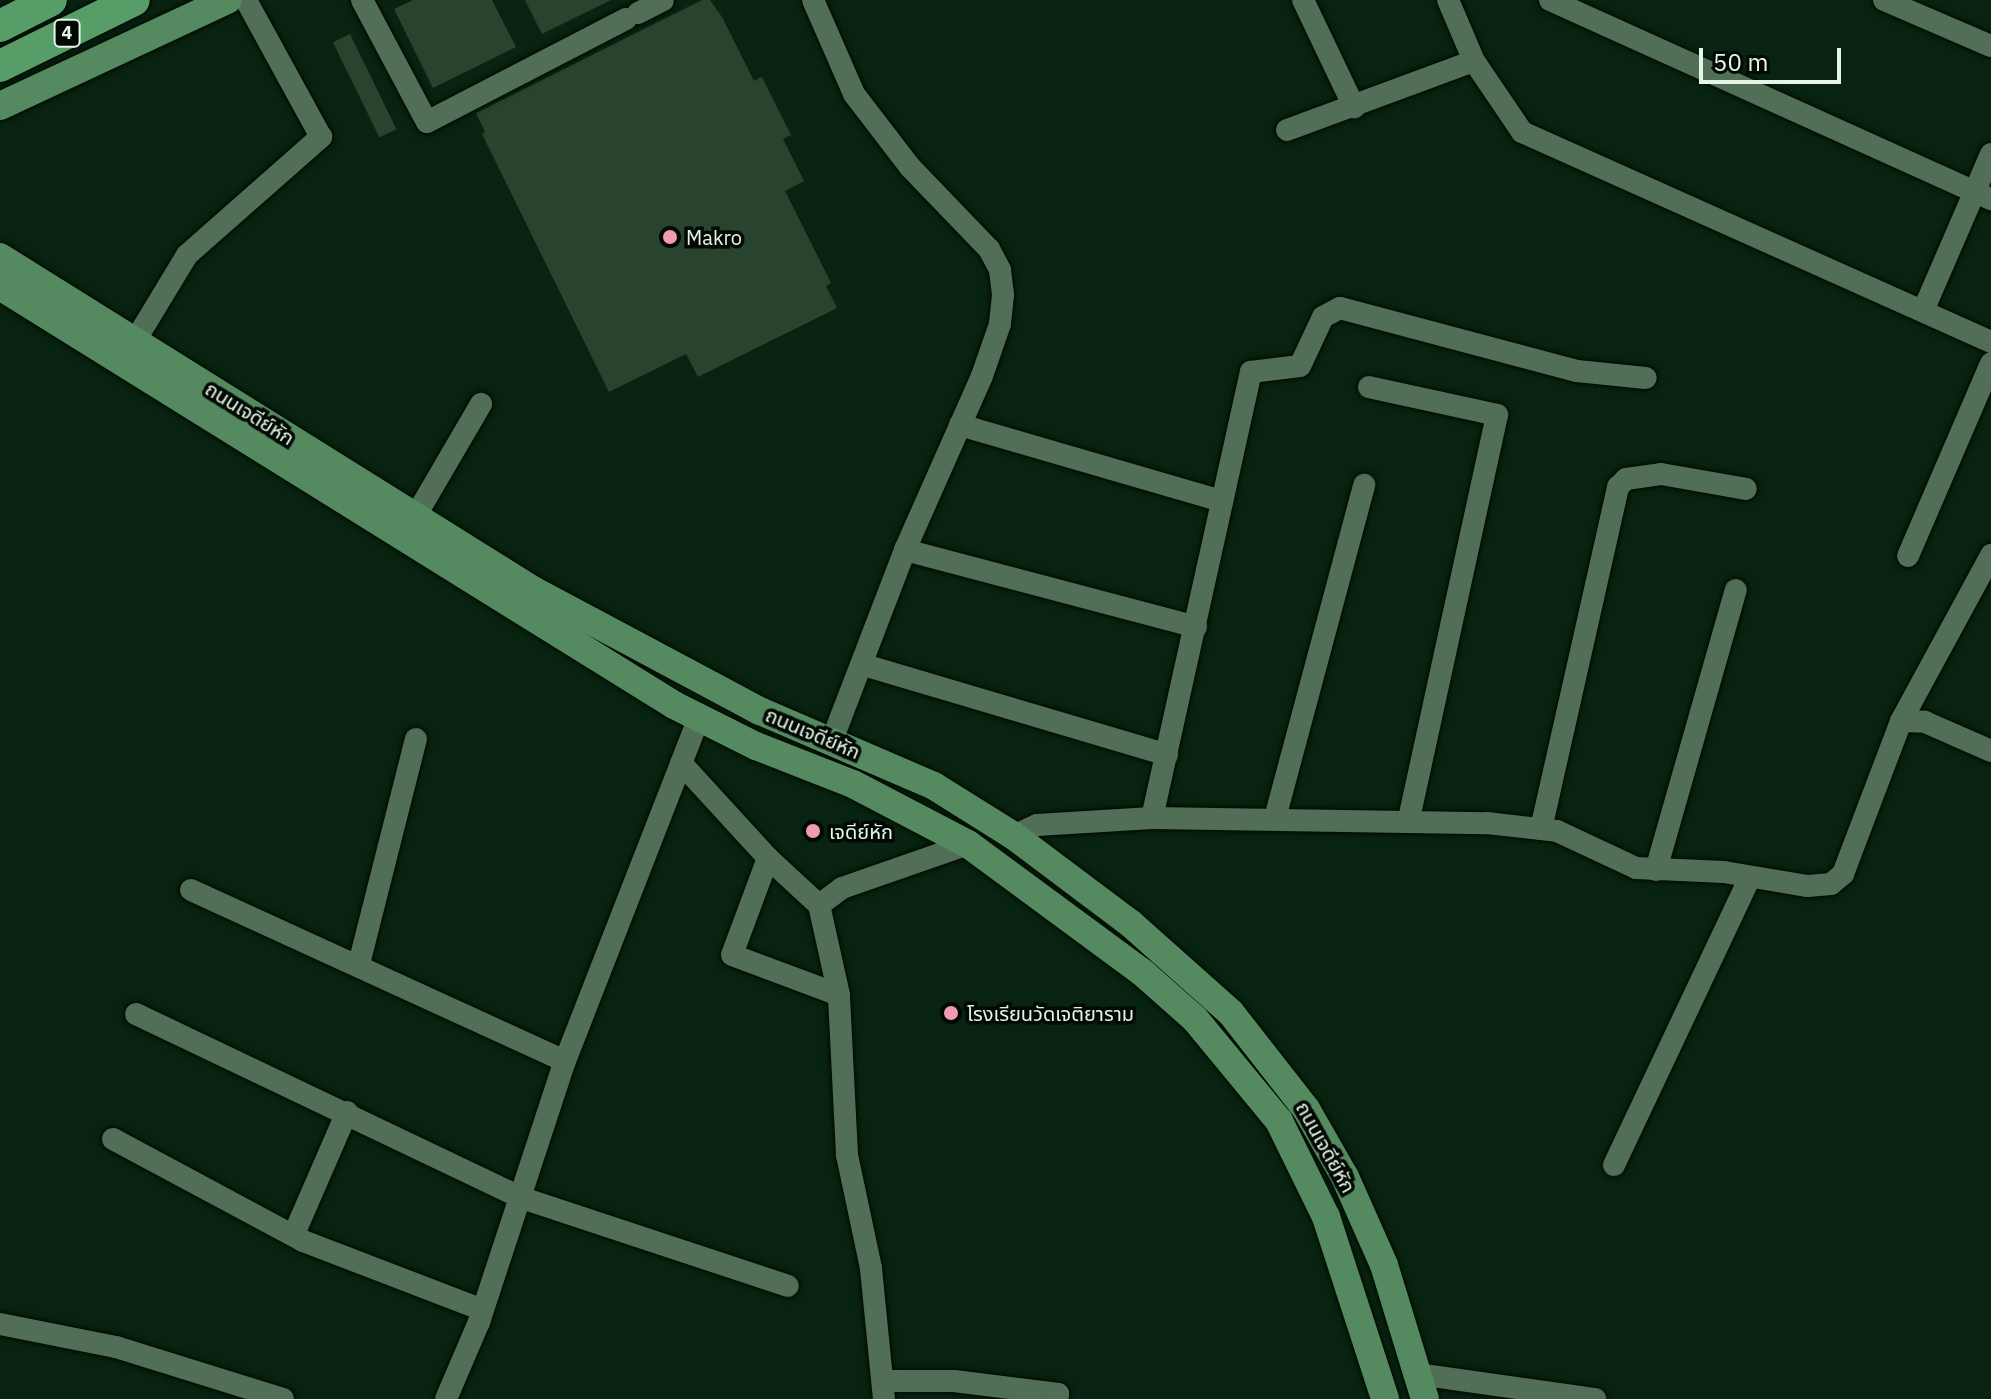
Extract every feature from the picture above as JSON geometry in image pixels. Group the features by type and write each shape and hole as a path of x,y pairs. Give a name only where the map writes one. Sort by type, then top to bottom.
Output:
{"highway":[{"name":"4","path":"0,26 51,0"},
{"name":"4","path":"0,66 134,0"}],"main road":[{"name":"4","path":"0,106 227,0"},
{"name":"ถนนเจดีย์หัก","path":"0,257 533,590 676,669 934,786 1014,836 1151,942 1266,1051 1345,1177 1384,1265 1421,1387"},
{"name":"ถนนเจดีย์หัก","path":"0,286 520,613 699,718 853,784 968,844 1143,973 1195,1019 1241,1070 1279,1121 1321,1204 1385,1399"}],"street":[{"path":"135,341 187,255 321,137 246,0"},
{"path":"362,0 427,122 663,0"},
{"path":"813,0 854,94 910,167 989,249 1000,270 1000,324 905,550 864,665 832,740"},
{"path":"1303,0 1354,107"},
{"path":"1448,0 1474,61 1510,118 1534,138 1991,342"},
{"path":"1884,0 1991,46"},
{"path":"1563,2 1983,196"},
{"path":"1287,130 1474,61"},
{"path":"1923,311 1983,196 1991,154"},
{"path":"1152,818 1251,372 1300,366 1332,308 1577,371 1646,378"},
{"path":"1908,556 1991,363"},
{"path":"1369,387 1497,415 1409,820"},
{"path":"415,517 481,404"},
{"path":"960,425 1222,501"},
{"path":"1541,829 1618,487 1626,479 1661,474 1746,489"},
{"path":"1275,818 1364,485"},
{"path":"905,550 1196,627"},
{"path":"1014,836 1037,825 1152,818 1409,820 1557,831 1622,864 1656,870 1750,877 1808,886 1831,884 1843,874 1901,721 1991,555"},
{"path":"1656,870 1736,590"},
{"path":"864,665 1167,755"},
{"path":"446,1399 565,1061 699,718"},
{"path":"1901,721 1925,722 1991,751"},
{"path":"359,964 416,739"},
{"path":"681,763 768,858 819,905 839,995 847,1155 871,1268 885,1390 954,1381 1058,1394 1057,1399"},
{"path":"819,905 842,888 968,844"},
{"path":"768,858 732,955 839,995"},
{"path":"1614,1165 1750,877"},
{"path":"191,890 289,939 359,964 565,1061"},
{"path":"136,1014 347,1112 519,1197 788,1286"},
{"path":"294,1234 347,1112"},
{"path":"113,1139 185,1182 294,1234 480,1309"},
{"path":"0,1324 116,1347 283,1399"},
{"path":"1421,1387 1595,1399"}],"building":[{"path":"413,0 492,0 516,47 433,88 394,9"},
{"path":"525,0 611,0 542,34"},
{"name":"Makro","path":"702,0 710,0 722,17 754,81 762,77 791,135 783,139 804,181 785,191 831,283 826,286 837,308 698,377 686,354 609,392 482,134 485,132 476,113"},
{"path":"350,34 396,129 379,138 333,42"}],"place":[{"name":"Makro","path":"670,237"},
{"name":"เจดีย์หัก","path":"813,831"},
{"name":"โรงเรียนวัดเจติยาราม","path":"951,1013"}]}
